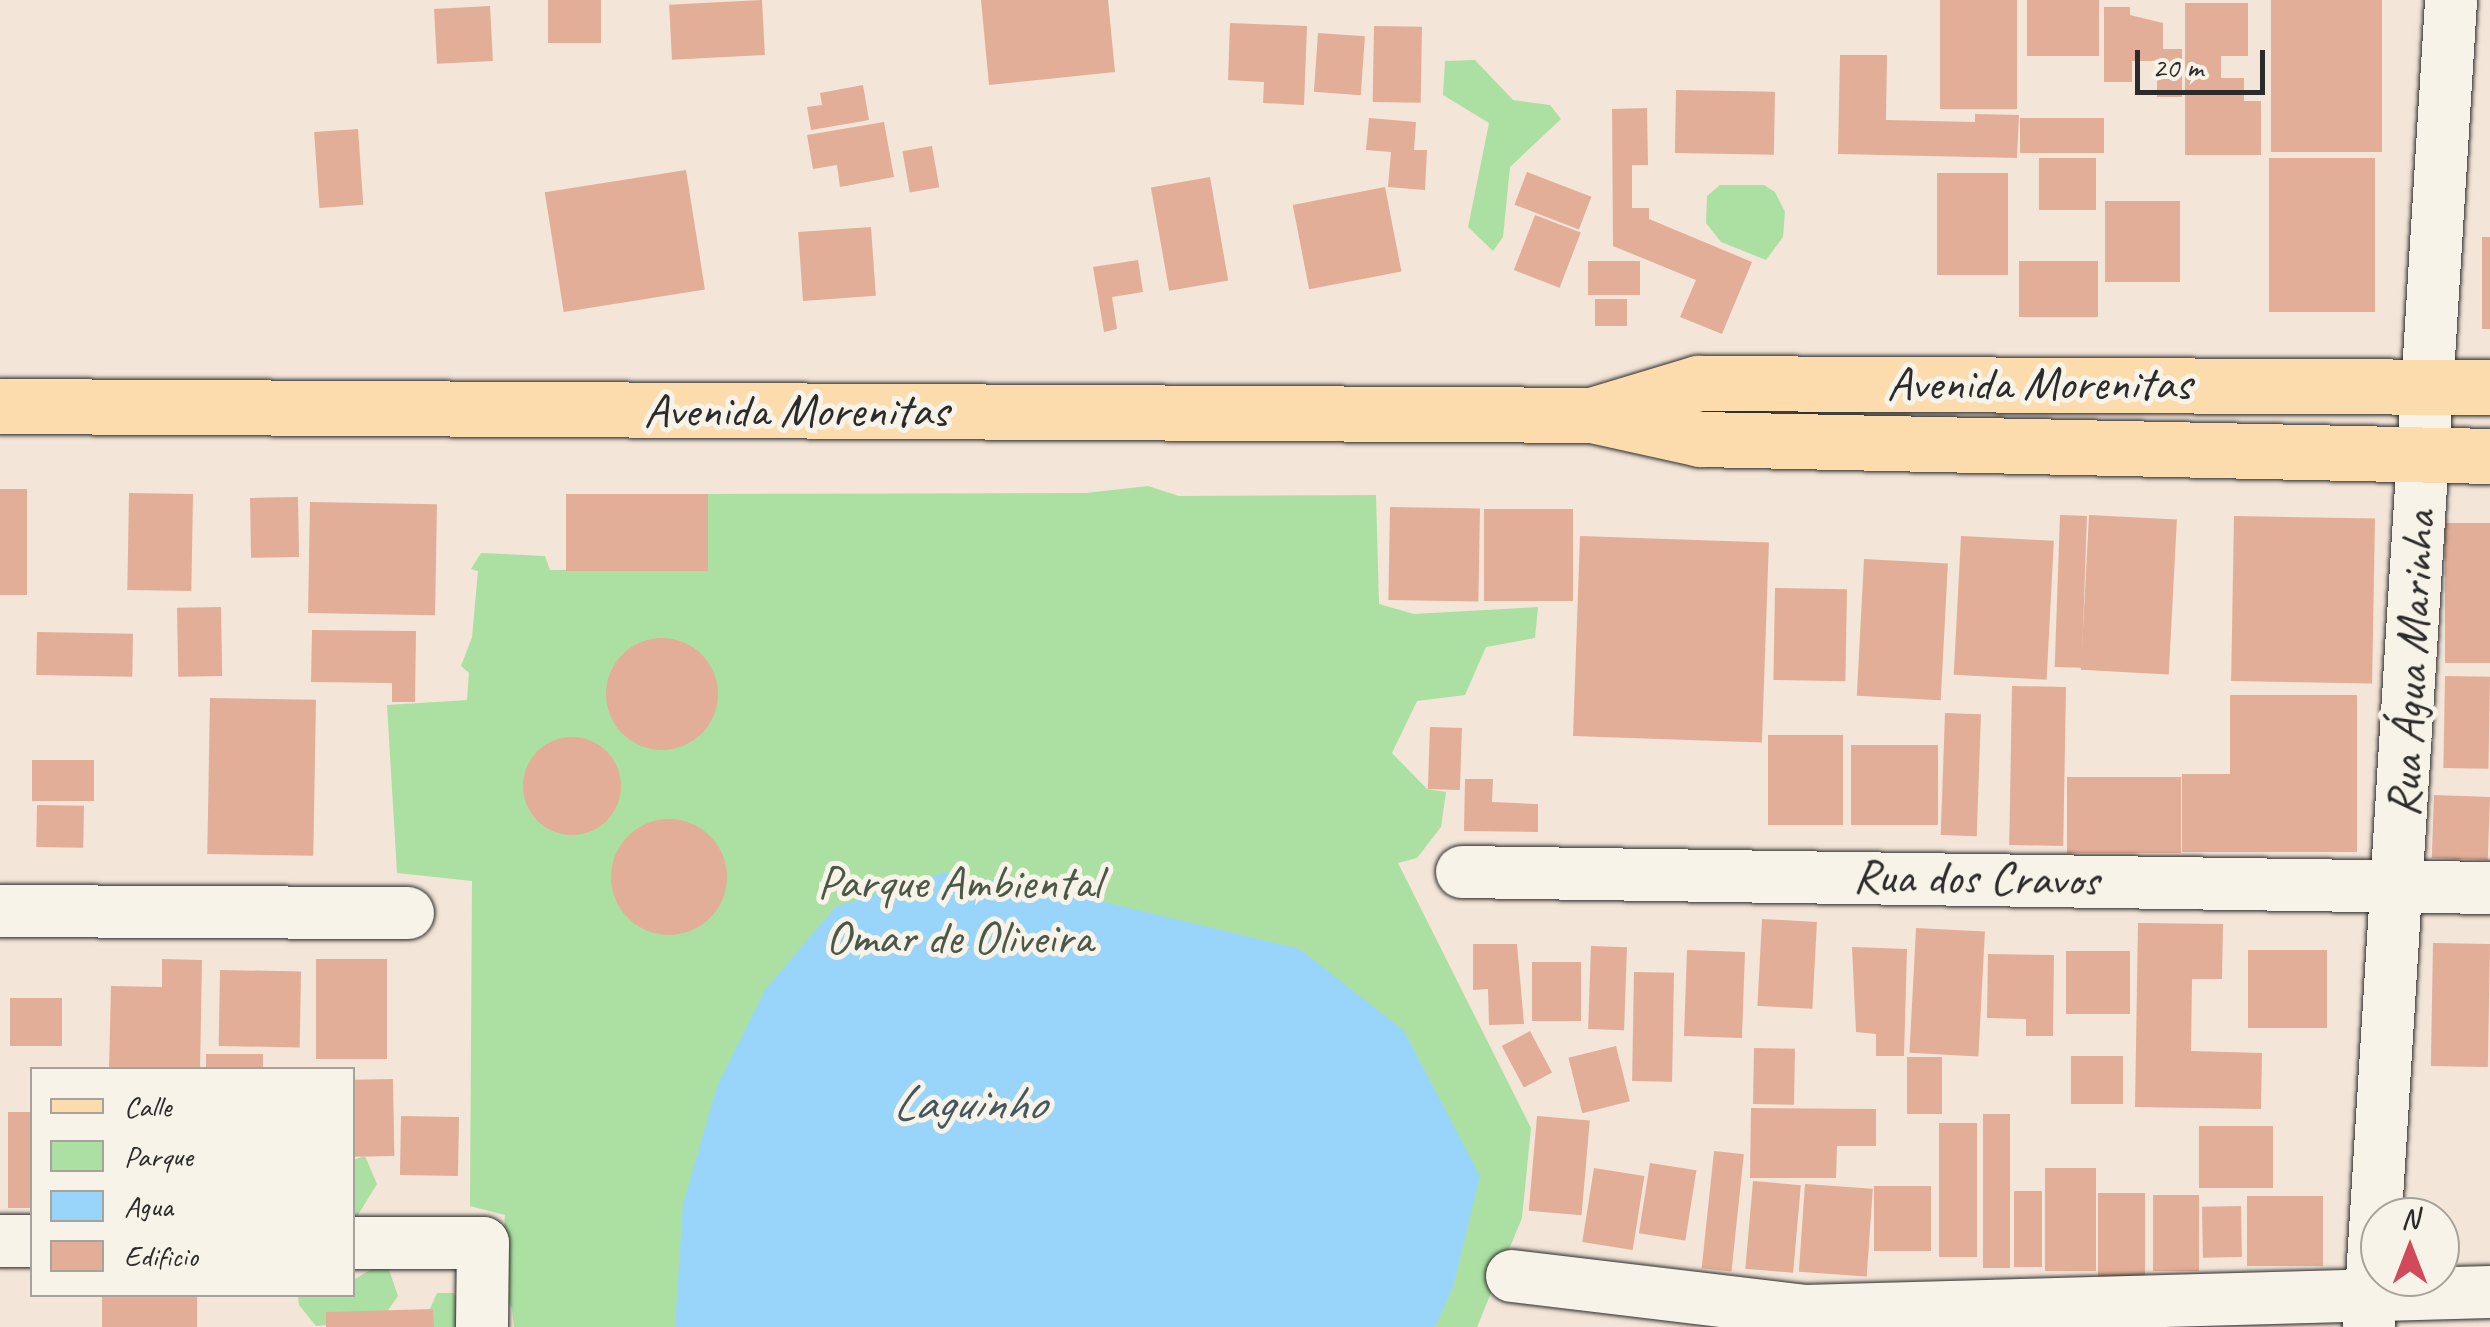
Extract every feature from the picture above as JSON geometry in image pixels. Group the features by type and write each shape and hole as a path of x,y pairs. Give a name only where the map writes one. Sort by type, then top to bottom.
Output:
{"main road":[{"name":"Avenida Morenitas","path":"1592,415 1698,383 2490,386"},
{"name":"Avenida Morenitas","path":"0,406 1592,415 1700,439 2490,456"}],"street":[{"name":"Rua Água Marinha","path":"2370,1309 2450,0"},
{"name":"Rua dos Cravos","path":"1462,872 2490,888"},
{"path":"0,911 408,913"},
{"path":"0,1241 30,1241"},
{"path":"355,1243 482,1244 482,1327"},
{"path":"1512,1276 1804,1311 2370,1309 2490,1292"}],"green space":[{"path":"1475,60 1513,100 1550,105 1561,119 1510,167 1503,237 1493,251 1468,227 1489,123 1443,95 1445,61"},
{"path":"1720,185 1764,185 1775,192 1785,212 1783,237 1766,260 1721,242 1706,223 1707,196"},
{"name":"Parque Ambiental Omar de Oliveira","path":"1148,486 1179,496 1376,495 1379,604 1414,614 1538,607 1535,638 1486,647 1465,695 1417,701 1392,753 1427,789 1446,792 1441,827 1417,858 1398,863 1531,1128 1522,1218 1477,1327 514,1327 512,1308 500,1290 505,1215 470,1206 472,881 397,873 387,705 467,700 469,673 461,666 472,637 478,571 471,569 481,553 545,556 550,570 708,569 708,494 1086,493"},
{"path":"365,1156 377,1184 355,1220 355,1159"},
{"path":"386,1261 398,1296 381,1320 316,1326 299,1305 298,1297 355,1297 355,1279"},
{"path":"437,1293 453,1293 468,1311 469,1327 422,1327"}],"water":[{"name":"Laguinho","path":"946,872 1062,892 1300,949 1404,1031 1480,1176 1453,1287 1435,1327 675,1327 683,1204 717,1086 765,990 835,907"}],"building":[{"path":"548,0 601,0 601,43 548,43"},
{"path":"762,0 765,55 672,60 669,5"},
{"path":"981,0 1108,0 1115,72 989,85"},
{"path":"1940,0 2017,0 2017,109 1940,109"},
{"path":"2027,0 2099,0 2099,56 2027,56"},
{"path":"2271,0 2382,0 2382,152 2271,152"},
{"path":"2185,3 2248,3 2248,56 2221,56 2221,78 2244,78 2244,101 2261,101 2261,155 2185,155"},
{"path":"490,6 493,61 437,64 434,9"},
{"path":"2104,7 2130,7 2130,15 2163,23 2163,49 2182,49 2182,97 2157,97 2157,61 2132,61 2132,82 2104,82"},
{"path":"1230,23 1307,26 1304,105 1263,103 1264,82 1228,80"},
{"path":"1374,26 1422,27 1421,103 1373,102"},
{"path":"1318,33 1365,36 1361,95 1314,92"},
{"path":"1840,55 1887,55 1886,120 1975,122 1975,114 2019,115 2017,158 1838,154"},
{"path":"863,85 869,120 811,130 807,107 822,105 820,93"},
{"path":"1676,90 1775,92 1774,155 1675,153"},
{"path":"1647,108 1648,165 1632,165 1632,208 1649,208 1649,219 1752,262 1722,334 1680,317 1696,280 1613,246 1612,109"},
{"path":"1369,118 1416,122 1414,150 1427,150 1425,190 1388,187 1391,152 1366,150"},
{"path":"2020,118 2104,118 2104,153 2020,153"},
{"path":"884,122 894,177 840,187 837,165 813,169 807,135"},
{"path":"358,129 363,205 319,208 314,132"},
{"path":"932,146 939,187 910,193 902,151"},
{"path":"2039,158 2096,158 2096,210 2039,210"},
{"path":"2269,158 2375,158 2375,312 2269,312"},
{"path":"686,170 705,290 564,312 545,192"},
{"path":"1527,172 1591,197 1579,229 1514,205"},
{"path":"1937,173 2008,173 2008,275 1937,275"},
{"path":"1210,177 1228,280 1169,291 1151,187"},
{"path":"1385,187 1401,271 1309,289 1293,205"},
{"path":"2105,201 2180,201 2180,282 2105,282"},
{"path":"1535,215 1581,233 1560,288 1514,270"},
{"path":"871,227 876,296 803,301 798,232"},
{"path":"2482,237 2490,237 2490,329 2482,329"},
{"path":"1138,260 1143,292 1112,297 1117,329 1104,332 1093,267"},
{"path":"1588,261 1640,261 1640,295 1588,295"},
{"path":"2019,261 2098,261 2098,317 2019,317"},
{"path":"1595,299 1627,299 1627,326 1595,326"},
{"path":"0,489 27,489 27,595 0,595"},
{"path":"129,493 193,494 191,591 127,590"},
{"path":"566,494 708,494 708,571 566,571"},
{"path":"298,497 299,557 251,558 250,498"},
{"path":"310,502 437,504 435,615 308,613"},
{"path":"1390,507 1480,509 1478,602 1388,600"},
{"path":"1484,509 1573,509 1573,601 1484,601"},
{"path":"2060,515 2087,516 2082,668 2055,667"},
{"path":"2089,515 2177,520 2169,674 2081,670"},
{"path":"2234,516 2375,518 2372,683 2231,681"},
{"path":"2445,523 2490,523 2490,663 2445,663"},
{"path":"1580,536 1769,543 1762,742 1573,736"},
{"path":"1961,536 2054,541 2047,680 1954,675"},
{"path":"1864,559 1948,563 1941,700 1857,696"},
{"path":"1775,588 1847,589 1845,681 1773,680"},
{"path":"221,607 222,676 178,677 177,608"},
{"path":"312,630 416,631 415,702 392,702 392,683 311,682"},
{"path":"37,632 133,634 132,677 36,675"},
{"path":"662,638 684,642 702,654 714,672 718,694 714,716 702,734 684,746 662,750 640,746 622,734 610,716 606,694 610,672 622,654 640,642"},
{"path":"2445,676 2490,677 2488,769 2443,768"},
{"path":"2012,686 2066,687 2063,846 2009,845"},
{"path":"2230,695 2357,695 2357,852 2182,852 2182,774 2230,774"},
{"path":"210,698 316,700 313,856 207,854"},
{"path":"1945,713 1981,714 1977,836 1941,835"},
{"path":"1430,727 1462,728 1460,790 1428,789"},
{"path":"1768,735 1843,735 1843,825 1768,825"},
{"path":"572,737 591,740 607,751 618,767 618,805 607,821 591,832 572,835 553,832 537,821 526,805 523,786 526,767 537,751 553,740"},
{"path":"1851,745 1938,745 1938,825 1851,825"},
{"path":"32,760 94,760 94,801 32,801"},
{"path":"2067,777 2181,777 2181,853 2067,853"},
{"path":"1465,779 1493,779 1492,802 1538,804 1538,832 1464,831"},
{"path":"2434,795 2490,797 2488,860 2432,858"},
{"path":"37,805 84,806 83,848 36,847"},
{"path":"669,819 691,823 710,836 723,855 727,877 723,899 710,918 691,931 669,935 647,931 628,918 615,899 611,877 615,855 628,836 647,823"},
{"path":"1762,919 1817,922 1812,1009 1757,1006"},
{"path":"2138,923 2223,924 2222,979 2192,979 2191,1051 2262,1053 2261,1109 2135,1107"},
{"path":"1916,928 1985,932 1978,1056 1909,1053"},
{"path":"2433,943 2490,944 2488,1067 2431,1066"},
{"path":"1473,944 1517,944 1524,1024 1489,1025 1488,989 1473,990"},
{"path":"1591,946 1627,947 1624,1030 1588,1029"},
{"path":"1852,947 1907,949 1904,1056 1876,1056 1876,1034 1856,1032"},
{"path":"1687,950 1745,952 1742,1038 1684,1036"},
{"path":"2248,950 2327,950 2327,1028 2248,1028"},
{"path":"2066,951 2130,951 2130,1014 2066,1014"},
{"path":"1988,954 2054,955 2053,1036 2026,1036 2026,1019 1987,1018"},
{"path":"162,959 202,960 200,1067 109,1067 111,986 162,987"},
{"path":"316,959 387,959 387,1059 316,1059"},
{"path":"1532,962 1581,962 1581,1021 1532,1021"},
{"path":"220,970 301,971 300,1047 219,1046"},
{"path":"1634,972 1674,973 1672,1082 1632,1081"},
{"path":"10,998 62,998 62,1046 10,1046"},
{"path":"1530,1031 1552,1072 1524,1088 1502,1046"},
{"path":"1616,1046 1630,1101 1582,1113 1568,1058"},
{"path":"1754,1048 1795,1049 1794,1105 1753,1104"},
{"path":"206,1054 263,1054 263,1067 206,1067"},
{"path":"2071,1056 2123,1056 2123,1104 2071,1104"},
{"path":"1907,1057 1942,1057 1942,1114 1907,1114"},
{"path":"393,1079 394,1156 355,1157 355,1080"},
{"path":"1751,1108 1876,1109 1876,1146 1837,1146 1836,1178 1750,1178"},
{"path":"8,1112 30,1112 30,1208 8,1208"},
{"path":"1983,1114 2010,1114 2010,1268 1983,1268"},
{"path":"401,1116 459,1117 458,1176 400,1175"},
{"path":"1537,1116 1590,1121 1582,1215 1529,1211"},
{"path":"1939,1123 1977,1123 1977,1257 1939,1257"},
{"path":"2199,1126 2273,1126 2273,1188 2199,1188"},
{"path":"1714,1151 1744,1154 1732,1271 1702,1268"},
{"path":"1650,1163 1696,1170 1685,1240 1639,1233"},
{"path":"1594,1168 1644,1176 1633,1250 1582,1242"},
{"path":"2045,1168 2096,1168 2096,1271 2045,1271"},
{"path":"1753,1181 1801,1185 1793,1273 1745,1269"},
{"path":"1805,1184 1873,1189 1867,1277 1799,1272"},
{"path":"1874,1186 1931,1186 1931,1251 1874,1251"},
{"path":"2014,1191 2042,1191 2042,1267 2014,1267"},
{"path":"2098,1193 2145,1193 2145,1279 2098,1279"},
{"path":"2153,1195 2199,1195 2199,1271 2153,1271"},
{"path":"2247,1196 2323,1196 2323,1266 2247,1266"},
{"path":"2241,1206 2242,1257 2203,1258 2202,1207"},
{"path":"102,1297 197,1297 197,1327 102,1327"},
{"path":"433,1309 434,1327 326,1327 326,1312"}]}
